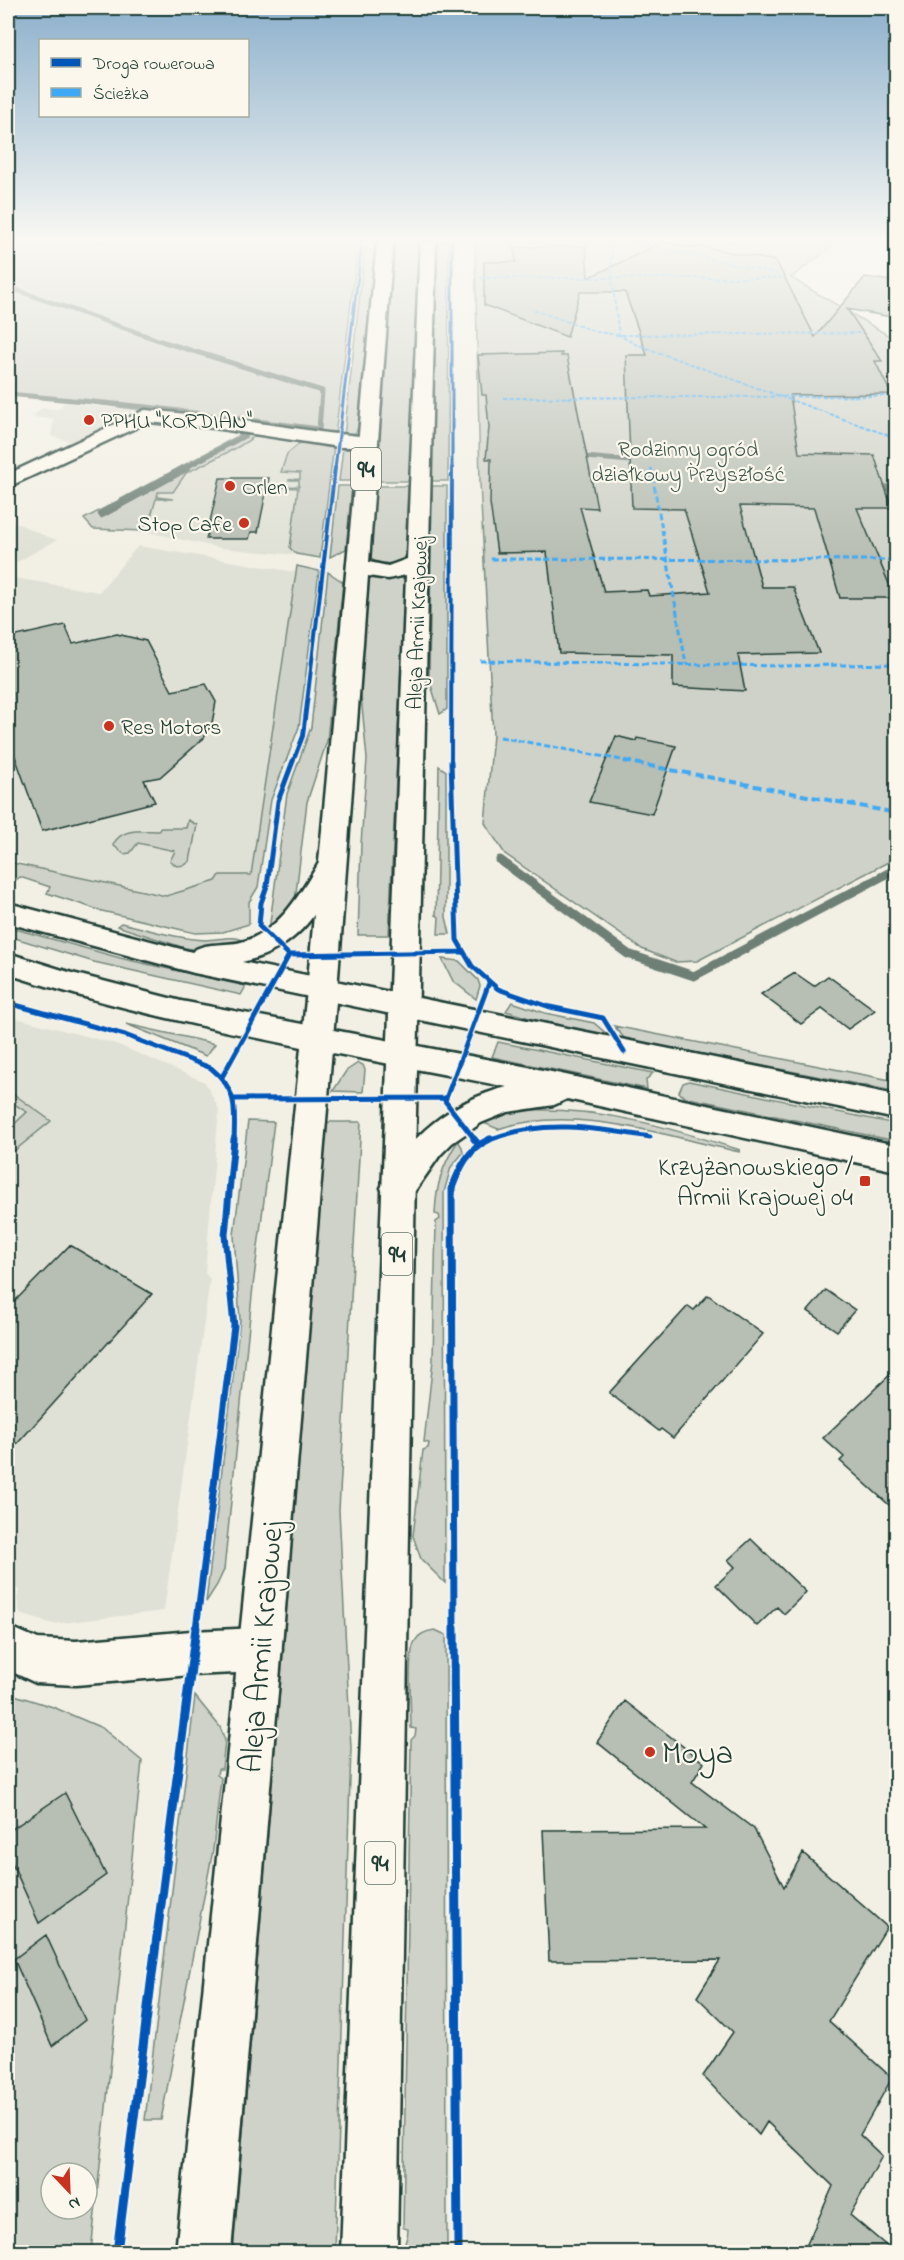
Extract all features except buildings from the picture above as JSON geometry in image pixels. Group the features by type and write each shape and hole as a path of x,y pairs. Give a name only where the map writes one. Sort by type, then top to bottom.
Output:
{"main road":[{"name":"Aleja Armii Krajowej","path":"203,2253 322,990 376,347"},
{"name":"Aleja Armii Krajowej","path":"369,2253 398,1188 425,347"},
{"path":"8,481 145,416 214,422 332,440 368,443"},
{"path":"357,564 375,572 387,574 404,570 418,562"},
{"path":"174,958 235,954 256,948 272,940 289,929 332,864"},
{"path":"8,913 174,958 897,1107"},
{"path":"8,963 43,976 218,1021 598,1094 897,1158"},
{"path":"683,1113 662,1095 661,1080 682,1070 705,1069"},
{"path":"398,1188 428,1147 459,1121 481,1109 543,1093 598,1094"},
{"path":"8,1648 36,1661 76,1663 191,1653 260,1650"}],"shaded area":[{"path":"64,403 134,410 72,442 51,436 54,419 32,417 42,408 58,409"},
{"path":"260,433 302,441 297,444 282,473 300,473 292,535 292,553 297,555 220,548 143,531 158,492 173,492 186,473 238,447"},
{"path":"8,519 43,535 57,540 8,567"},
{"path":"138,546 296,572 251,875 220,875 216,881 143,904 8,858 8,577 99,592"},
{"path":"8,1016 116,1044 205,1082 219,1109 205,1273 210,1279 164,1611 53,1624 20,1614 17,1599 19,1590 8,1583"}],"green space":[{"path":"8,347 346,347 335,436 265,422 254,424 8,393"},
{"path":"354,347 366,347 358,427 355,433 344,436"},
{"path":"386,347 415,347 409,481 376,481"},
{"path":"435,347 449,347 448,481 432,481"},
{"name":"Rodzinny ogród działkowy Przyszłość","path":"477,347 896,347 896,858 697,961 675,962 642,949 505,854 485,823 493,735 480,483"},
{"path":"247,431 260,433 238,447 186,473 173,492 158,492 157,497 173,499 156,499 149,523 145,523 143,531 93,529 84,519"},
{"path":"302,441 334,445 320,558 296,554 290,548 298,488 282,487 299,486 299,480 288,480 300,479 300,473 281,472 287,454"},
{"path":"343,448 352,450 355,454 352,481 339,481"},
{"path":"338,486 352,486 346,549 330,557"},
{"path":"376,486 408,486 405,560 387,564 370,558"},
{"path":"432,486 447,486 447,709 440,714 429,679"},
{"path":"297,566 319,571 299,727 271,800 258,887 249,902 249,924 223,932 195,933 102,911 47,893 50,887 20,877 13,882 8,881 8,862 166,896 216,881 220,875 251,875"},
{"path":"328,572 343,582 327,741 307,802 295,901 274,928 270,923 287,794 311,727"},
{"path":"371,576 405,578 389,935 358,935 367,759 360,685 368,578"},
{"path":"439,766 446,771 446,917 450,934 438,934 439,917 436,915"},
{"path":"188,820 197,825 190,861 185,865 177,866 170,861 175,851 138,843 130,853 124,854 113,845 121,835 127,833 159,831 160,828 186,828"},
{"path":"121,923 184,938 206,940 238,938 247,943 198,950 185,948 117,926"},
{"path":"8,927 124,959 246,986 241,995 94,962 8,936"},
{"path":"442,959 459,961 478,980 480,986 476,999 453,981"},
{"path":"512,1002 545,1013 594,1023 608,1035 543,1022 506,1011"},
{"path":"126,1024 207,1042 215,1044 206,1056"},
{"path":"614,1026 890,1080 893,1091 625,1039"},
{"path":"498,1042 653,1073 646,1080 647,1089 492,1057"},
{"path":"358,1063 363,1065 365,1070 363,1092 333,1091 346,1071"},
{"path":"689,1081 896,1124 896,1141 684,1097 679,1092 683,1083"},
{"path":"8,1090 51,1121 8,1156 8,1130 27,1112 8,1100"},
{"path":"528,1110 583,1112 636,1121 740,1150 740,1152 650,1131 588,1121 527,1122 498,1129 484,1123 512,1112"},
{"path":"248,1121 274,1122 253,1286 224,1570 206,1602 240,1320 234,1235"},
{"path":"327,1122 361,1122 339,1510 351,1748 335,2252 233,2252"},
{"path":"458,1141 463,1153 451,1167 444,1192 445,1583 421,1559 413,1536 423,1450 428,1448 429,1443 424,1442 433,1360 436,1222 440,1219 439,1215 435,1214 438,1185 444,1167"},
{"path":"435,1630 446,1635 447,2252 403,2252 408,2229 403,2228 411,1740 415,1736 416,1729 411,1728 410,1670 415,1641 424,1633"},
{"path":"8,1693 53,1707 102,1728 142,1761 99,2175 99,2161 39,2161 39,2221 94,2221 91,2252 8,2252"},
{"path":"195,1696 220,1727 225,1740 222,1769 218,1769 217,1775 221,1778 213,1850 161,2120 145,2120"}],"waterway":[{"path":"8,394 147,407 319,429 322,391 182,347"},
{"path":"183,469 246,435"},
{"path":"574,456 642,462"},
{"path":"102,514 186,468"},
{"path":"872,487 896,489"},
{"path":"500,860 628,954 694,976 896,869"}],"marked path":[{"path":"645,347 896,438"},
{"path":"503,398 896,396"},
{"path":"651,468 686,664"},
{"path":"491,559 896,560"},
{"path":"480,661 782,666 896,664"},
{"path":"500,737 896,813"}],"cycle path":[{"path":"349,347 303,736 278,801 267,886 261,903 259,926 289,955 462,952"},
{"path":"452,347 451,770 457,940 472,966 498,989 550,1007 603,1018 624,1052"},
{"path":"222,1077 289,955"},
{"path":"479,1145 445,1101 489,983"},
{"path":"8,1003 125,1035 211,1068 222,1077 232,1093 235,1106 233,1166 225,1235 234,1326 117,2252"},
{"path":"234,1099 446,1098"},
{"path":"458,2252 452,1188 462,1161 481,1143 506,1132 534,1127 565,1127 650,1137"}],"place":[{"name":"PPHU \"KORDIAN\"","path":"89,420"},
{"name":"Orlen","path":"230,486"},
{"name":"Stop Cafe","path":"244,523"},
{"name":"Res Motors","path":"109,726"},
{"name":"Krzyżanowskiego / Armii Krajowej 04","path":"865,1181"},
{"name":"Moya","path":"650,1752"}]}
